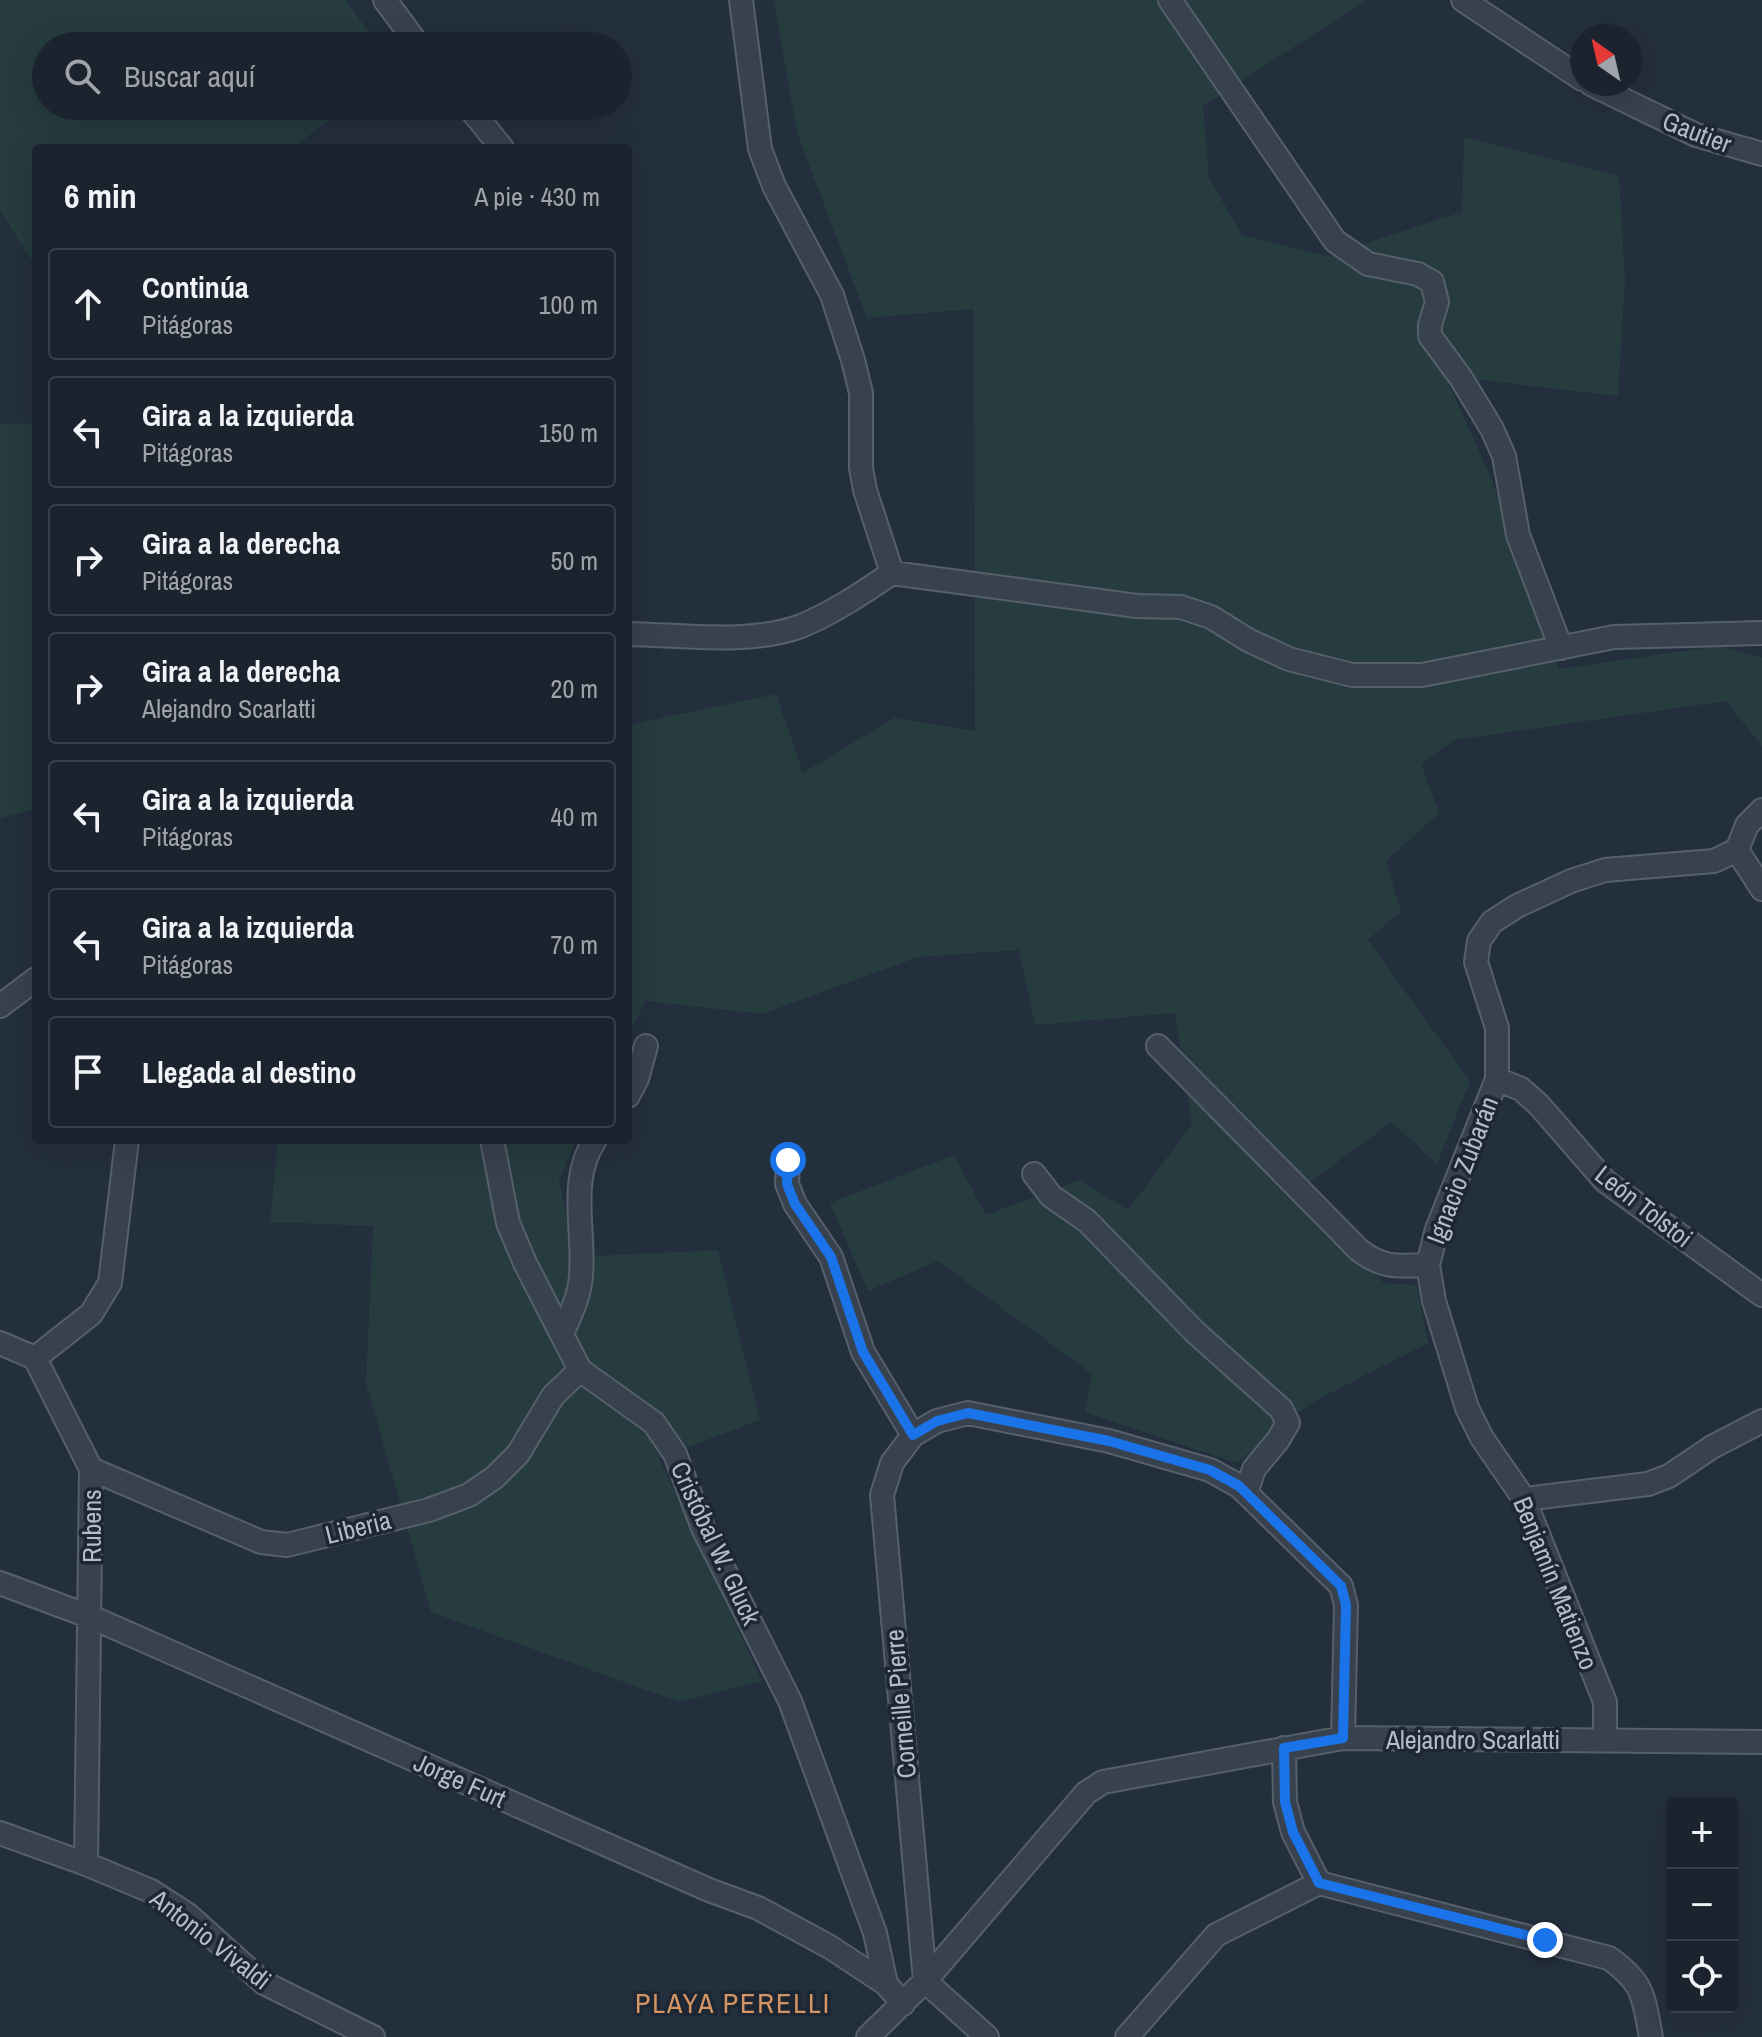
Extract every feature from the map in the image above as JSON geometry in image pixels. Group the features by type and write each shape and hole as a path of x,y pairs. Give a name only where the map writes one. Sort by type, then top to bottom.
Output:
{"street":[{"path":"385,0 409,32"},
{"path":"741,0 760,149 774,186 832,295 853,360 861,393 861,468 892,573"},
{"path":"1170,0 1335,241 1368,264 1418,274 1432,282 1437,302 1430,336 1461,378 1492,429 1504,456 1518,535 1561,648"},
{"path":"1463,0 1570,71"},
{"name":"Gautier","path":"1616,96 1696,135 1762,154"},
{"path":"479,120 499,144"},
{"path":"632,634 754,636 800,626 892,573 1137,606 1181,607 1211,617 1248,640 1289,659 1352,675 1422,675 1638,636 1762,633"},
{"path":"1762,810 1747,825 1737,850 1762,889"},
{"name":"Ignacio Zubarán","path":"1434,1301 1428,1265 1437,1229 1497,1079 1497,1028 1476,962 1479,941 1492,922 1517,906 1571,881 1605,870 1714,861 1737,850"},
{"path":"0,1006 32,982"},
{"path":"632,1088 646,1046"},
{"path":"1158,1046 1359,1250 1388,1266 1428,1265"},
{"name":"León Tolstoi","path":"1497,1079 1521,1089 1539,1105 1605,1181 1762,1295"},
{"path":"0,1343 35,1358 91,1314 110,1283 127,1144"},
{"name":"Cristóbal W. Gluck","path":"493,1144 508,1223 580,1370 654,1423 675,1454 703,1528 790,1701 875,1933 886,1984"},
{"path":"562,1334 578,1297 581,1275 579,1188 583,1163 593,1144"},
{"path":"788,1160 787,1184 795,1204 831,1257 863,1352 913,1435 937,1421 968,1413 1109,1441 1196,1465 1210,1470 1246,1493 1341,1586 1346,1605 1343,1738"},
{"path":"1034,1174 1051,1196 1087,1221 1196,1333 1281,1409 1288,1423 1254,1469 1246,1493"},
{"name":"Benjamín Matienzo","path":"1434,1301 1467,1408 1482,1438 1524,1499 1605,1702 1605,1739"},
{"name":"Rubens","path":"35,1358 91,1469 86,1864"},
{"name":"Liberia","path":"91,1469 261,1542 287,1545 429,1510 469,1495 495,1477 518,1454 553,1396 580,1370"},
{"path":"1524,1499 1648,1484 1669,1476 1712,1447 1762,1421"},
{"name":"Corneille Pierre","path":"913,1435 892,1463 882,1495 925,1981"},
{"name":"Jorge Furt","path":"0,1583 91,1617 709,1890 758,1908 830,1947 886,1984 903,2004"},
{"name":"Alejandro Scarlatti","path":"868,2037 925,1981 1073,1807 1086,1793 1103,1782 1343,1738 1762,1742"},
{"path":"1284,1748 1285,1802 1293,1832 1319,1883"},
{"name":"Antonio Vivaldi","path":"0,1833 151,1891 188,1915 264,1983 373,2037"},
{"path":"1127,2037 1216,1935 1319,1883 1609,1958 1627,1971 1642,1990 1651,2037"},
{"path":"925,1981 987,2037"}],"green space":[{"path":"0,0 346,0 368,32 32,32 32,120 329,120 298,144 32,144 32,261 0,211"},
{"path":"774,0 1366,0 1203,106 1209,178 1242,235 1327,256 1462,212 1464,137 1619,176 1625,280 1618,396 1445,376 1491,477 1536,616 1559,669 1719,646 1762,658 1762,746 1726,701 1454,740 1421,764 1439,813 1386,861 1401,912 1368,940 1470,1081 1437,1164 1392,1122 1292,1195 1384,1283 1417,1285 1428,1343 1311,1403 1236,1463 1085,1412 1092,1374 938,1261 868,1291 830,1203 954,1155 986,1215 1080,1180 1128,1210 1192,1124 1175,1013 1035,1025 1019,950 918,957 762,1014 646,1001 632,1027 632,724 776,694 803,773 894,718 975,731 974,309 867,318 797,133"},
{"path":"32,423 32,810 0,818 0,424"},
{"path":"278,1144 574,1144 559,1180 575,1257 718,1250 760,1420 659,1458 762,1681 679,1702 431,1612 366,1383 373,1226 270,1222"}],"district":[{"name":"PLAYA PERELLI","path":"733,2003"}],"route":[{"path":"788,1160 787,1184 795,1204 831,1257 863,1352 913,1435 937,1421 968,1413 1109,1441 1210,1470 1239,1486 1341,1586 1346,1605 1343,1738 1284,1748 1285,1802 1293,1832 1319,1883 1545,1940"}]}
